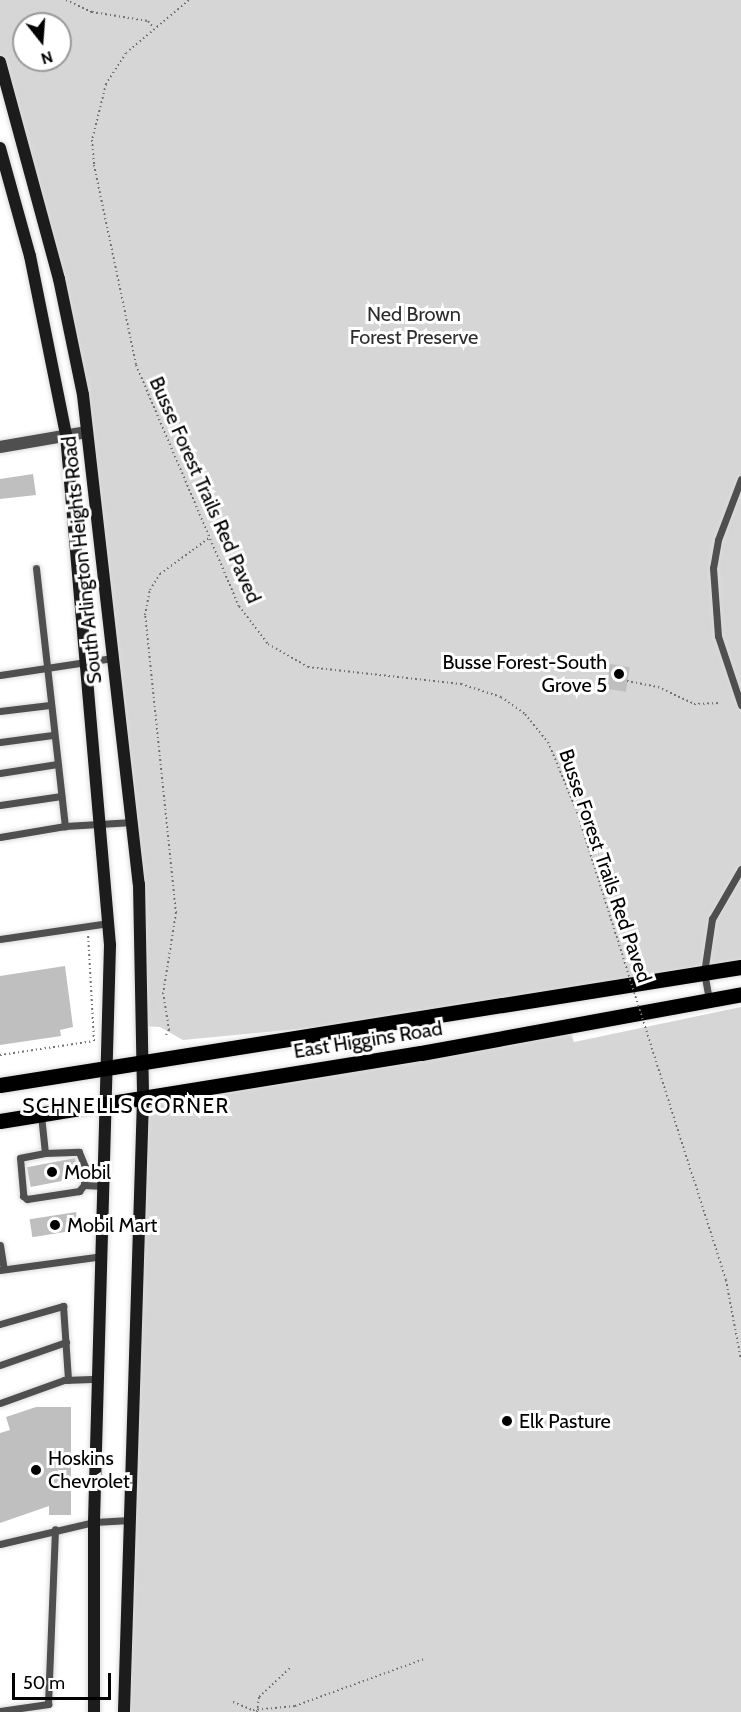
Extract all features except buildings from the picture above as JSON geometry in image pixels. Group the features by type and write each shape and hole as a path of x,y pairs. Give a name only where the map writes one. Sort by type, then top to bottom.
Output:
{"main road":[{"name":"South Arlington Heights Road","path":"0,62 59,279 87,432 134,822 140,923 142,1099 124,1712"},
{"name":"South Arlington Heights Road","path":"0,148 30,256 66,435 88,663 109,923 109,1067 94,1522 94,1712"},
{"name":"East Higgins Road","path":"0,1085 741,967"},
{"name":"East Higgins Road","path":"0,1121 421,1053 741,994"}],"street":[{"path":"0,447 87,432"}],"lane":[{"path":"741,479 718,540 713,568 718,636 741,705"},
{"path":"36,568 65,826"},
{"path":"0,675 113,658"},
{"path":"0,711 50,705"},
{"path":"0,742 53,735"},
{"path":"0,773 57,764"},
{"path":"0,805 61,795"},
{"path":"0,837 65,826 134,822"},
{"path":"709,1000 704,973 712,919 741,869"},
{"path":"0,939 109,923"},
{"path":"41,1115 45,1153"},
{"path":"79,1152 85,1167 84,1185 79,1191 27,1199 23,1196 20,1158 45,1153 79,1152"},
{"path":"84,1185 105,1186"},
{"path":"0,1245 2,1270 103,1256"},
{"path":"0,1324 63,1306 68,1380"},
{"path":"0,1365 66,1342"},
{"path":"0,1402 68,1380 99,1379"},
{"path":"0,1544 55,1529 94,1522 130,1520"},
{"path":"0,1711 48,1704 55,1529"}],"path":[{"path":"66,0 92,12 148,21 154,28"},
{"name":"Busse Forest Trails Red Paved","path":"189,0 126,53 106,84 92,140 94,165 136,365 239,606 273,648 321,670 461,684 501,697 525,714 548,742 576,812 726,1281 741,1360"},
{"path":"166,1035 169,1030 163,994 176,913 145,615 150,590 160,574 209,538"},
{"path":"627,681 658,687 694,704 720,704"},
{"path":"0,1055 94,1041 88,926"},
{"path":"233,1702 243,1708 257,1711 295,1706 334,1694 424,1659"},
{"path":"257,1711 259,1697 290,1668"}],"green space":[{"name":"Ned Brown Forest Preserve","path":"0,0 741,0 741,967 435,1016 183,1040 160,1027 143,1026 141,951 83,395 0,62"},
{"path":"741,1007 741,1712 126,1712 143,1099 568,1025 574,1042"}],"place":[{"name":"Busse Forest-South Grove 5","path":"619,674"},
{"name":"Mobil","path":"52,1172"},
{"name":"Mobil Mart","path":"55,1225"},
{"name":"Elk Pasture","path":"507,1421"},
{"name":"Hoskins Chevrolet","path":"36,1470"}],"district":[{"name":"SCHNELLS CORNER","path":"126,1106"}]}
